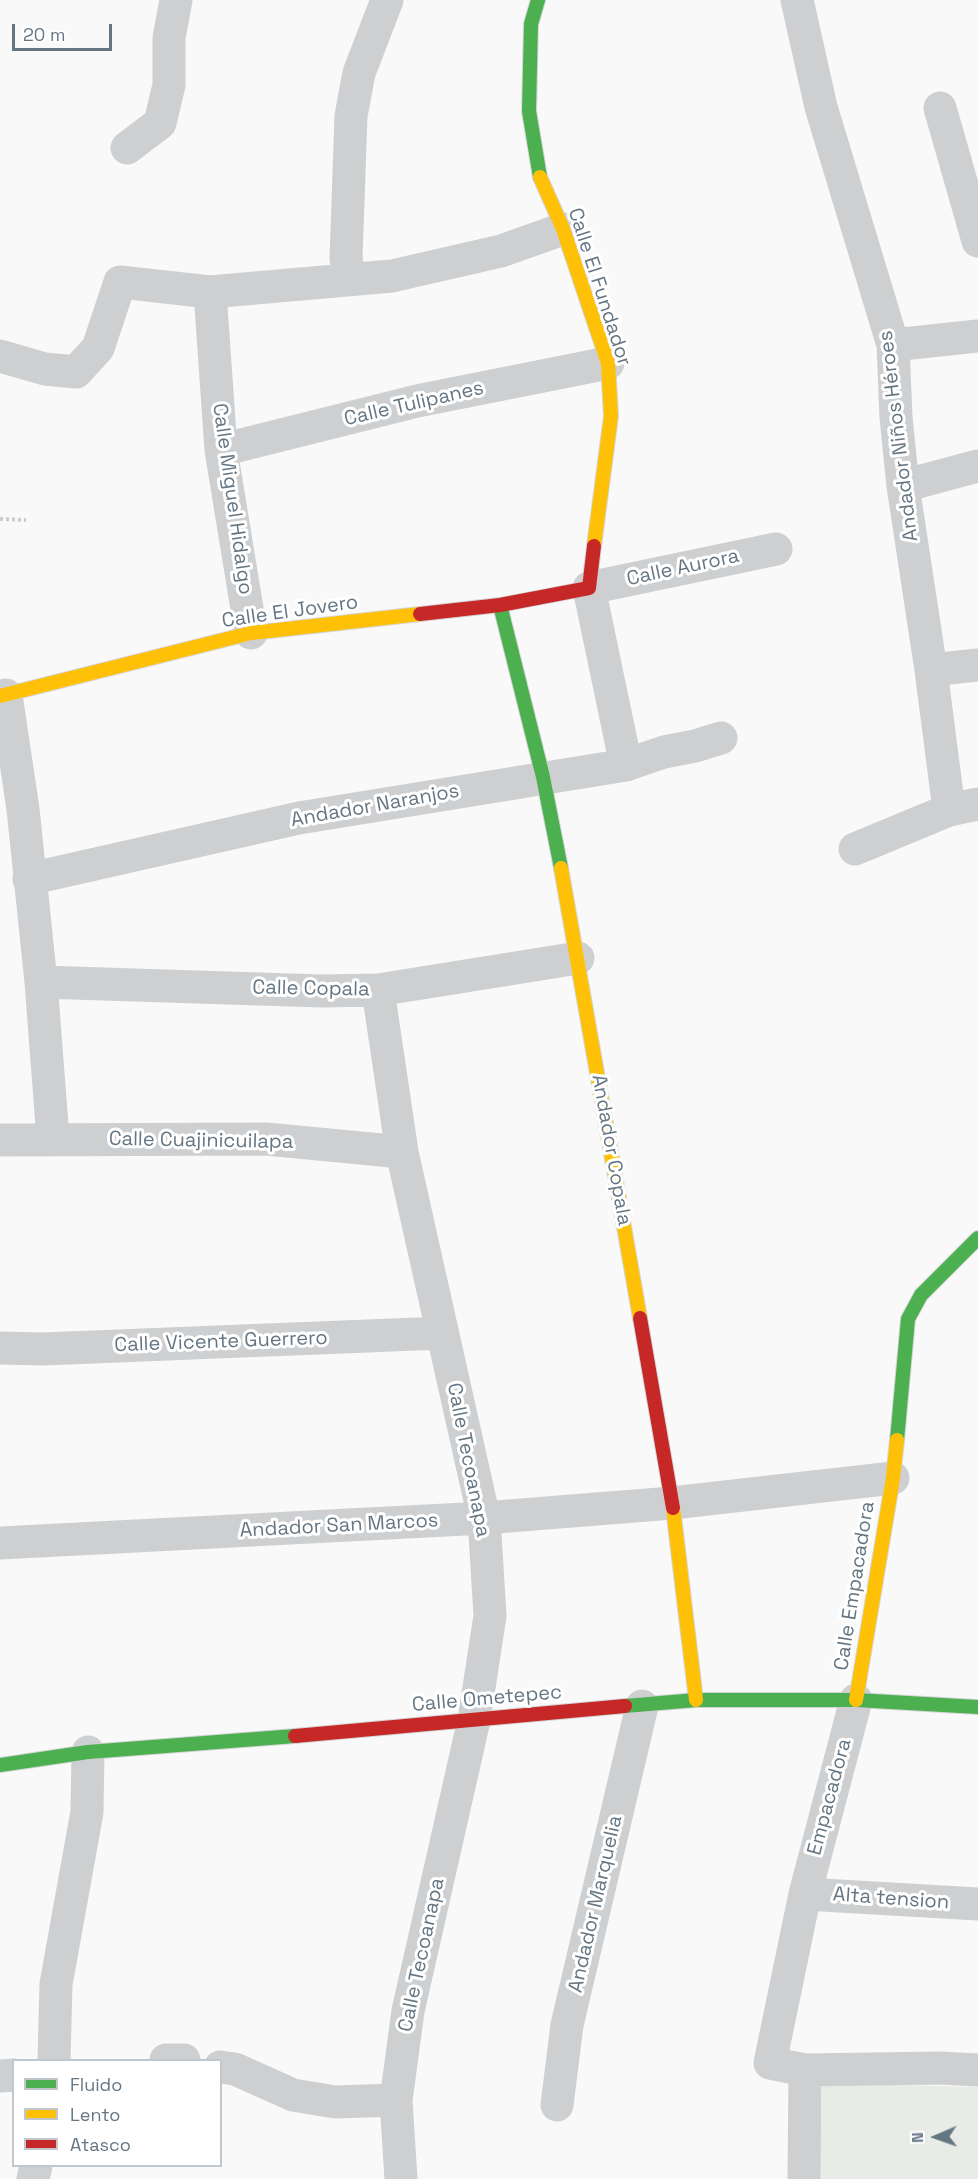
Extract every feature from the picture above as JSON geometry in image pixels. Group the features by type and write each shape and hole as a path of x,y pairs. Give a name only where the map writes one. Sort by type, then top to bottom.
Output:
{"street":[{"path":"127,148 160,123 169,85 169,38 176,0"},
{"path":"349,278 346,258 351,116 358,73 387,0"},
{"name":"Calle El Fundador","path":"538,0 531,24 529,111 540,177 563,229 608,363 611,416 589,588"},
{"name":"Andador Niños Héroes","path":"797,0 821,107 893,345 896,417 903,486 931,670 963,807"},
{"path":"940,108 978,241"},
{"path":"0,356 45,369 76,372 98,348 120,282 210,292 392,276 501,251 563,229"},
{"name":"Calle Miguel Hidalgo","path":"210,292 221,450 251,633"},
{"path":"893,345 978,336"},
{"name":"Calle Tulipanes","path":"221,450 417,401 608,363"},
{"path":"903,486 978,466"},
{"name":"Calle Aurora","path":"589,588 776,549"},
{"path":"589,588 626,765"},
{"name":"Calle El Jovero","path":"3,695 251,633 500,605 589,588"},
{"name":"Andador Copala","path":"500,605 543,777 578,958 672,1503 696,1701"},
{"path":"931,670 978,665"},
{"path":"3,695 23,809 41,982 53,1139"},
{"name":"Andador Naranjos","path":"30,879 299,818 626,765 664,752 721,738"},
{"path":"855,849 963,807"},
{"name":"Calle Copala","path":"41,982 322,991 378,990 578,958"},
{"name":"Calle Tecoanapa","path":"378,990 402,1152 484,1518 490,1616 474,1720 408,2011 396,2100 400,2179"},
{"name":"Calle Cuajinicuilapa","path":"0,1140 266,1138 402,1152"},
{"name":"Calle Empacadora","path":"856,1700 892,1478 908,1319 921,1294 978,1238"},
{"name":"Calle Vicente Guerrero","path":"0,1348 43,1349 442,1333"},
{"name":"Andador San Marcos","path":"0,1544 484,1518 672,1503 892,1478"},
{"name":"Calle Ometepec","path":"0,1765 88,1752 171,1747 696,1701 856,1700 978,1707"},
{"name":"Empacadora","path":"805,2070 770,2063 805,1894 856,1700"},
{"name":"Andador Marquelia","path":"557,2104 567,2025 642,1706"},
{"path":"54,2059 57,1984 87,1812 88,1752"},
{"name":"Alta tension","path":"805,1894 978,1904"},
{"path":"222,2067 235,2070 293,2095 335,2102 396,2100"},
{"path":"804,2179 805,2070 940,2068 978,2070"}],"path":[{"path":"0,519 26,520"}],"shaded area":[{"path":"822,2083 978,2087 978,2179 820,2179"}],"traffic: fast":[{"path":"538,0 531,24 529,111 540,177"},
{"path":"500,605 543,777 561,868"},
{"path":"897,1440 908,1319 921,1295 978,1238"},
{"path":"625,1706 696,1700 856,1700 978,1707"},
{"path":"0,1765 88,1752 295,1736"}],"traffic: slow":[{"path":"540,177 563,229 608,363 611,416 594,546"},
{"path":"0,696 251,633 420,614"},
{"path":"561,868 640,1318"},
{"path":"856,1700 893,1478 897,1440"},
{"path":"673,1508 696,1700"}],"traffic: jam":[{"path":"420,614 500,605 589,588 594,546"},
{"path":"640,1318 673,1508"},
{"path":"295,1736 625,1706"}]}
